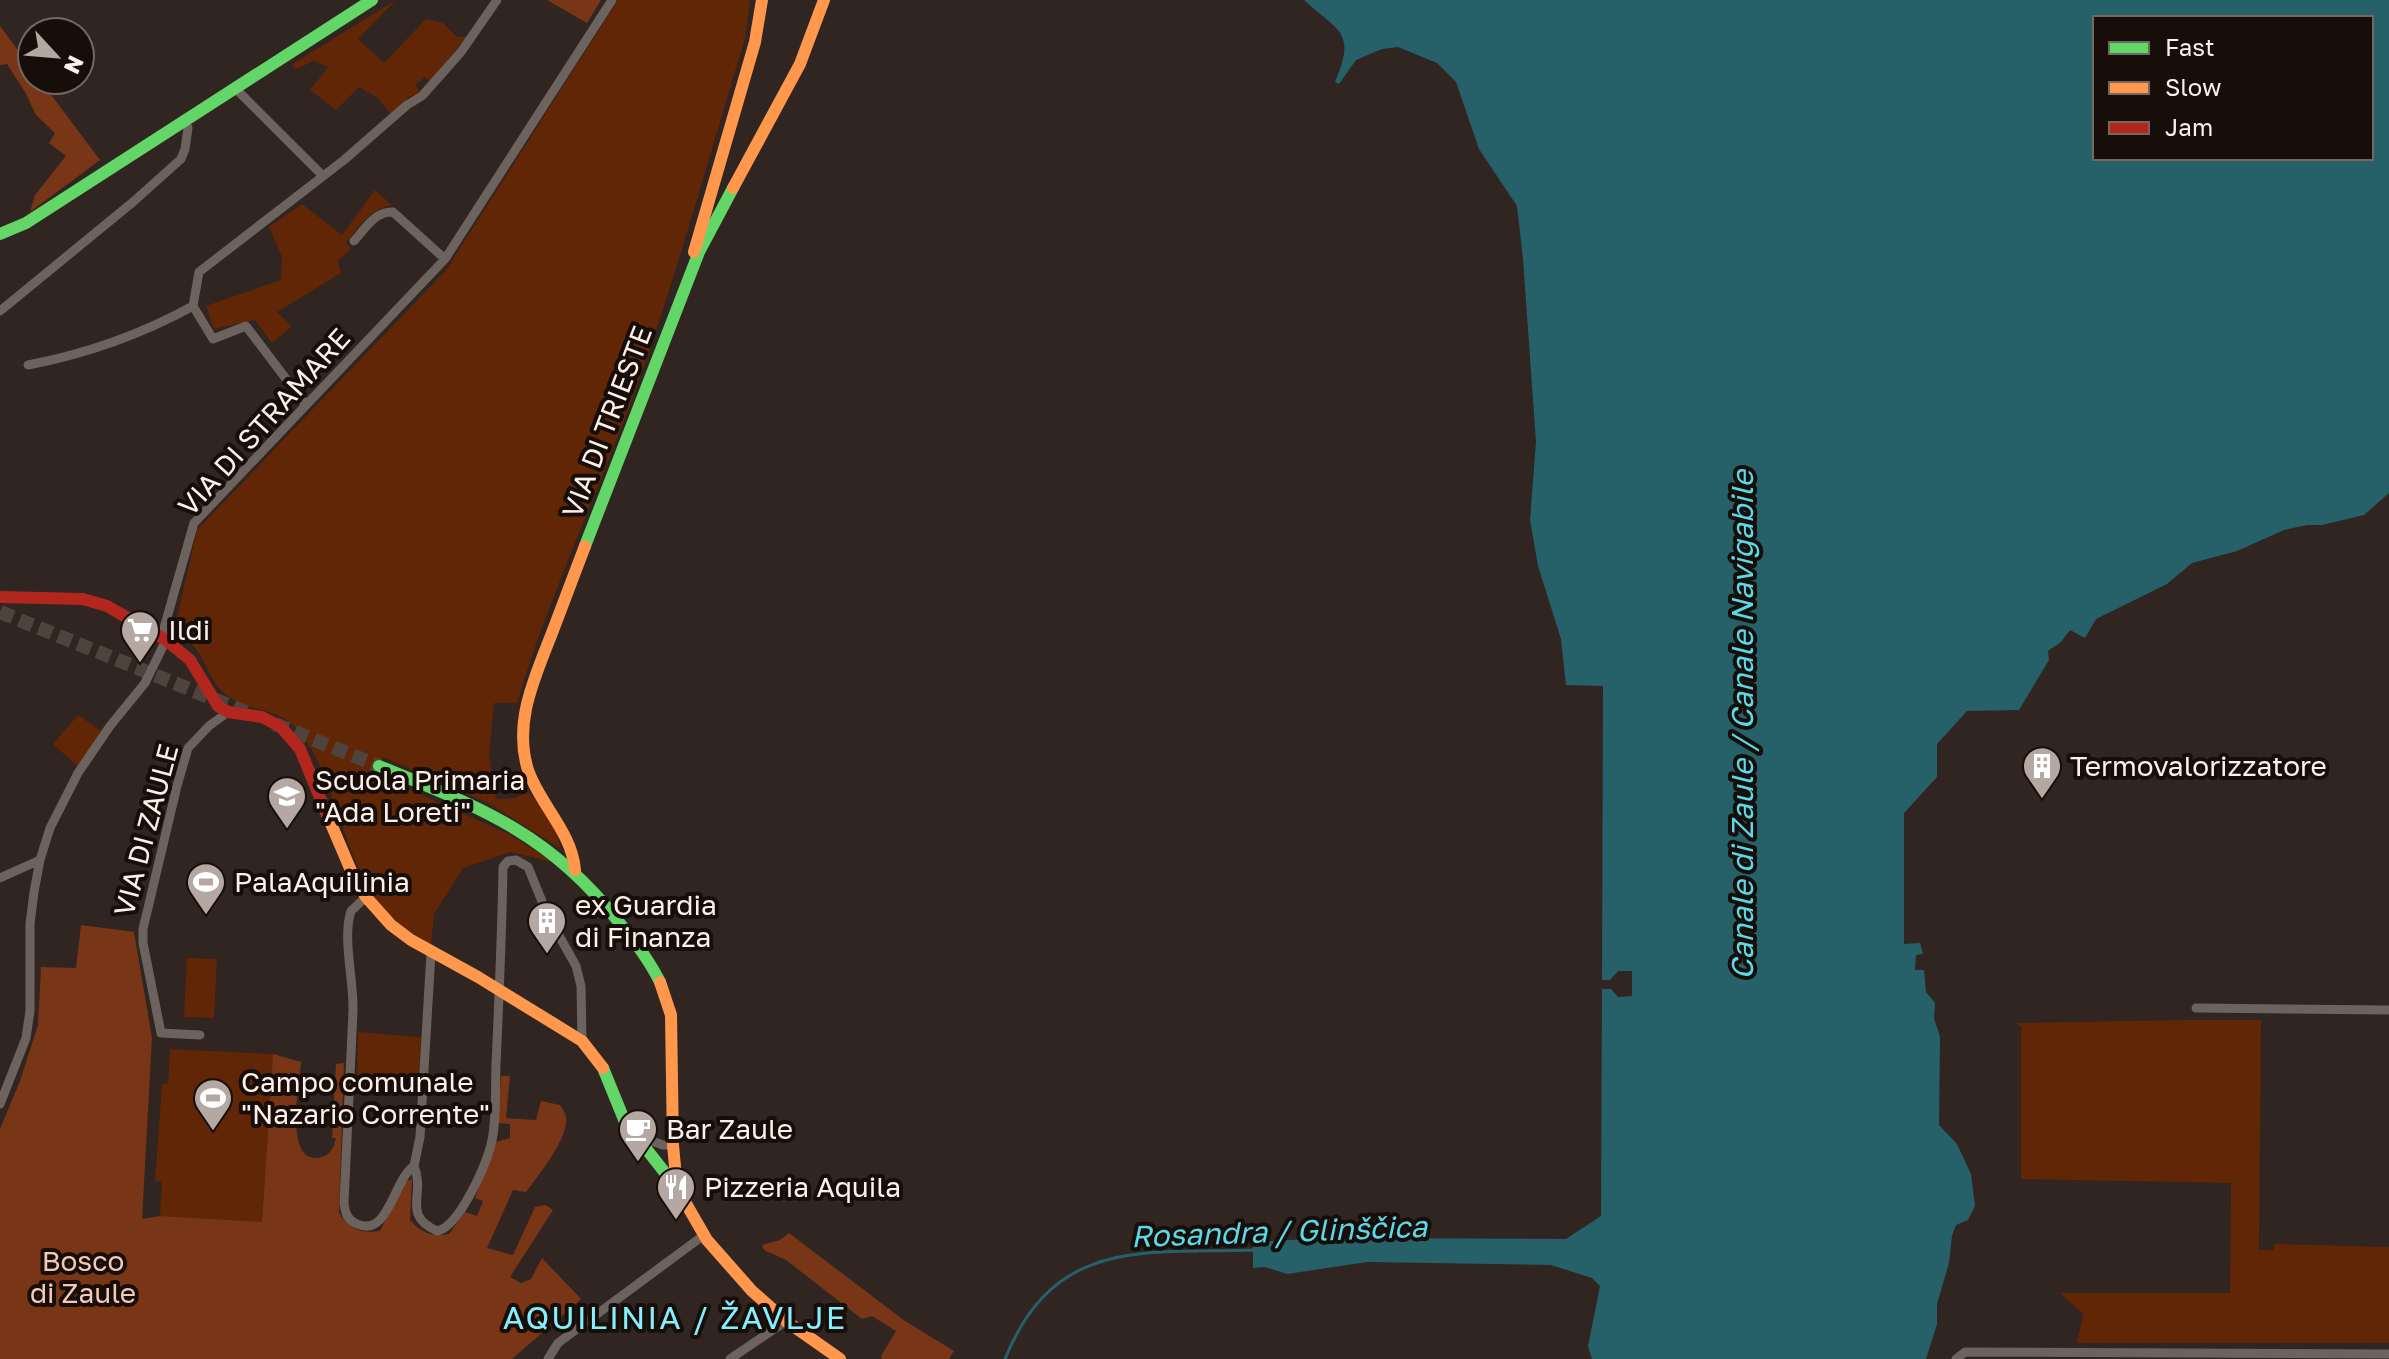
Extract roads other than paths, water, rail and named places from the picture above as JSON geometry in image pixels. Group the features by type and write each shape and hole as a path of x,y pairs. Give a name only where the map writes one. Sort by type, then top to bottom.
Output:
{"street":[{"path":"0,234 26,223 372,0"},
{"path":"305,404 246,326 213,339 193,306 199,272 422,96 461,52 497,0"},
{"name":"VIA DI STRAMARE","path":"0,1104 26,1038 30,1011 30,924 40,860 63,799 110,726 145,683 166,640 164,628 194,523 445,259 612,0"},
{"path":"683,290 755,42 762,0"},
{"name":"VIA DI TRIESTE","path":"575,870 569,842 527,771 521,721 528,694 699,252 800,64 824,0"},
{"path":"235,88 322,175"},
{"path":"0,311 181,159 188,128 185,120"},
{"path":"354,241 375,217 384,211 393,212 445,259"},
{"path":"28,365 93,349 154,326 193,306"},
{"path":"0,597 83,599 126,615 166,640 190,660 218,706 228,712 262,717 291,736 300,749 352,873 366,897 391,925 431,953 499,989 582,1041 606,1071 625,1122 677,1188 704,1235 752,1291 786,1321 840,1359"},
{"name":"VIA DI ZAULE","path":"200,1035 161,1033 143,929 188,748 194,739 228,712"},
{"path":"379,766 507,823 541,844 575,870 636,943 667,996 671,1015 673,1145 677,1188"},
{"path":"0,878 40,860"},
{"path":"431,953 420,1137 414,1166 418,1176 416,1212 420,1222 437,1231 451,1224 474,1185 491,1143 503,867 508,861 516,860 528,867 548,916 576,966 581,986 582,1041"},
{"path":"366,897 351,911 348,919 347,942 354,982 344,1203 351,1220 368,1226 377,1224 385,1215 406,1172 414,1166"},
{"path":"2196,1008 2389,1010"},
{"path":"635,1135 663,1145 673,1145"},
{"path":"548,1359 558,1343 704,1235"},
{"path":"730,1359 786,1321"},
{"path":"1957,1357 1965,1352 2389,1354"}],"water":[{"name":"Canale di Zaule / Canale Navigabile","path":"1304,0 2389,0 2389,493 2364,515 2284,530 2237,551 2192,563 2167,584 2096,619 2085,638 2070,630 2061,642 2048,651 2049,660 2019,710 1967,711 1937,744 1937,777 1904,813 1904,944 1920,943 1923,954 1916,955 1915,970 1924,970 1926,992 1935,1003 1934,1018 1940,1037 1939,1125 1957,1144 1971,1174 1975,1206 1968,1220 1956,1225 1952,1236 1949,1263 1937,1304 1937,1324 1926,1359 1592,1359 1588,1346 1600,1286 1592,1278 1551,1265 1367,1262 1287,1274 1265,1267 1253,1268 1253,1242 1329,1238 1566,1239 1601,1216 1602,989 1611,989 1618,997 1632,996 1632,971 1618,971 1610,980 1602,980 1603,686 1566,685 1561,639 1538,566 1530,520 1536,442 1517,206 1479,149 1456,82 1437,63 1398,47 1382,49 1356,60 1339,84 1335,82 1344,42 1335,26"}],"waterway":[{"name":"Rosandra / Glinščica","path":"1005,1359 1026,1319 1050,1291 1077,1272 1107,1260 1140,1254 1254,1250"}],"tunnel":[{"path":"0,612 248,713"},
{"path":"275,724 379,766"}],"place":[{"name":"Ildi","path":"140,664"},
{"name":"Termovalorizzatore","path":"2042,800"},
{"name":"Scuola Primaria \"Ada Loreti\"","path":"287,830"},
{"name":"PalaAquilinia","path":"206,916"},
{"name":"ex Guardia di Finanza","path":"547,955"},
{"name":"Campo comunale \"Nazario Corrente\"","path":"213,1132"},
{"name":"Bar Zaule","path":"638,1163"},
{"name":"Pizzeria Aquila","path":"676,1221"}],"district":[{"name":"AQUILINIA / ŽAVLJE","path":"675,1318"}],"park label":[{"name":"Bosco di Zaule","path":"83,1277"}]}
